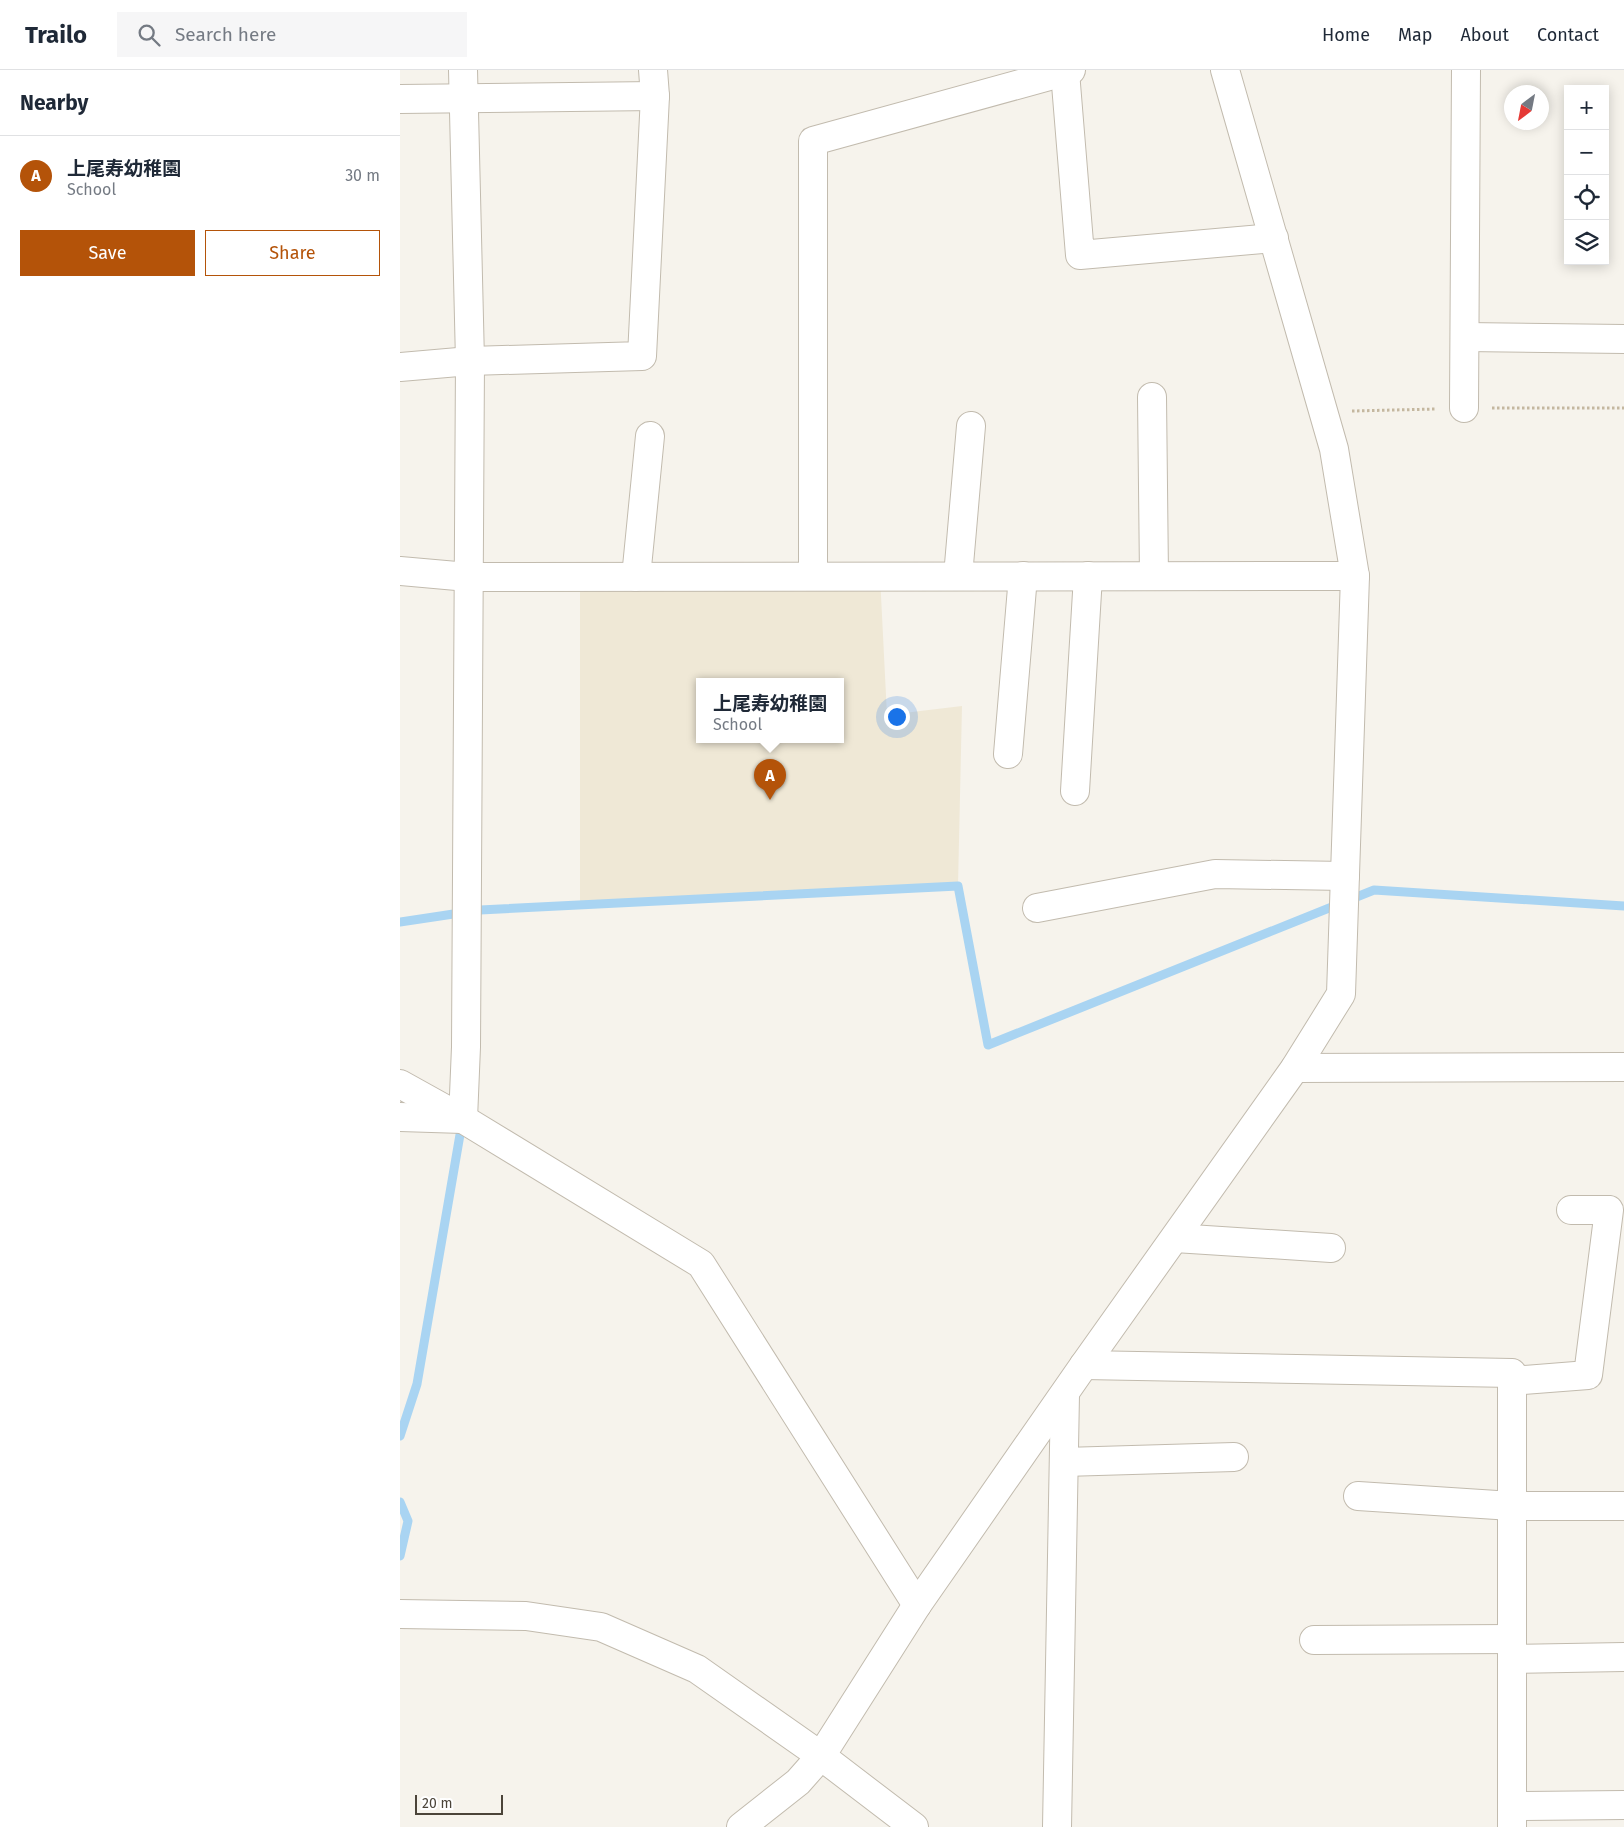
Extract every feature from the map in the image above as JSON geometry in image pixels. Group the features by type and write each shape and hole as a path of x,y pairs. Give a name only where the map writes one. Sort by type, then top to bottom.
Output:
{"street":[{"path":"462,70 470,361 466,1038 463,1119"},
{"path":"741,1827 798,1782 821,1756 917,1605 1084,1365 1295,1068 1342,994 1355,576 1334,449 1225,70"},
{"path":"1464,408 1466,70"},
{"path":"813,576 813,141 1068,71 1080,256 1274,238"},
{"path":"400,99 463,98 654,83 642,356 470,361 400,367"},
{"path":"1465,337 1624,339"},
{"path":"1152,397 1154,576"},
{"path":"958,576 971,426"},
{"path":"636,577 650,436"},
{"path":"400,571 468,577 1355,576"},
{"path":"1008,754 1023,576"},
{"path":"1075,791 1088,576"},
{"path":"1037,908 1215,874 1345,876"},
{"path":"1295,1068 1624,1067"},
{"path":"400,1084 463,1119 701,1264 917,1605"},
{"path":"400,1116 463,1119"},
{"path":"1512,1381 1588,1375 1609,1210 1571,1210"},
{"path":"1175,1238 1331,1248"},
{"path":"1084,1365 1512,1373 1512,1817 1624,1805"},
{"path":"1057,1827 1065,1394"},
{"path":"1064,1462 1234,1457"},
{"path":"1358,1496 1512,1506 1624,1506"},
{"path":"400,1614 526,1616 601,1627 697,1668 821,1756 914,1827"},
{"path":"1314,1640 1512,1649 1624,1657"}],"shaded area":[{"path":"880,576 887,715 962,706 958,886 580,905 580,577"}],"waterway":[{"path":"400,922 480,910 958,886 988,1045 1374,890 1624,906"},
{"path":"400,1436 417,1384 462,1123"},
{"path":"400,1502 408,1521 400,1556"}],"place":[{"name":"上尾寿幼稚園","path":"770,800"}]}
